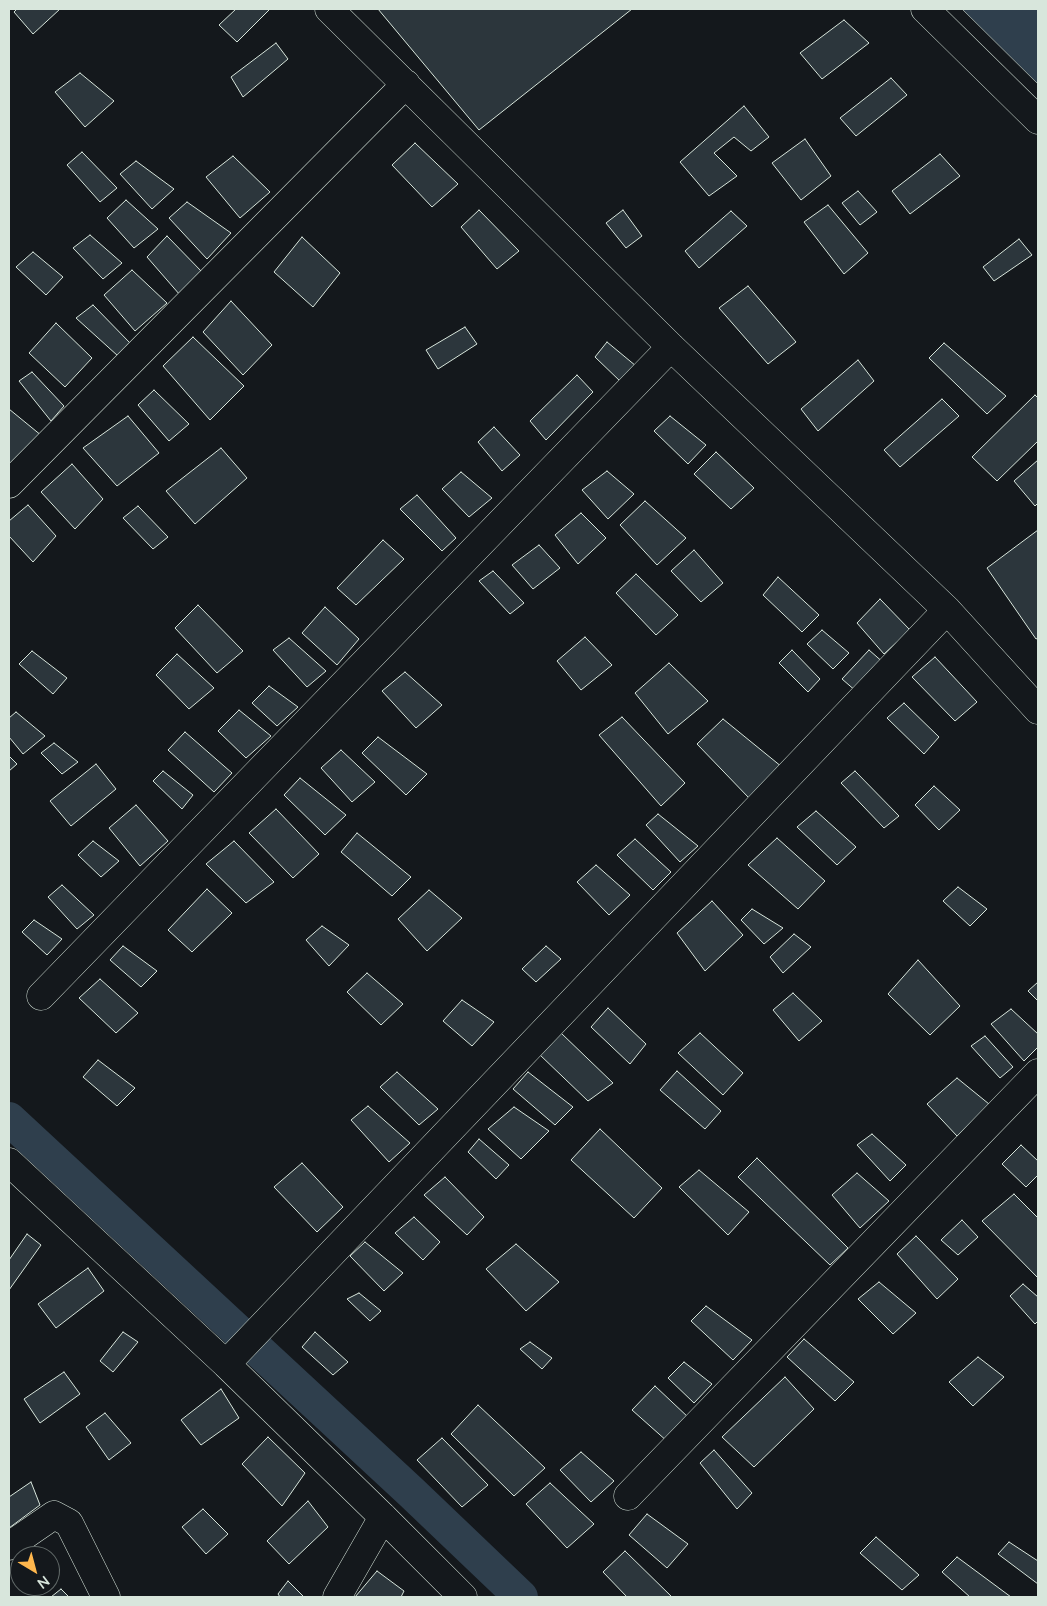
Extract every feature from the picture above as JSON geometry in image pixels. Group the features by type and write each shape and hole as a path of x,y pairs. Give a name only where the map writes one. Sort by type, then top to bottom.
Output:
{"street":[{"path":"329,9 671,347 947,610 1038,710"},
{"path":"926,9 1038,120"},
{"path":"9,484 406,84"},
{"path":"41,996 671,347"},
{"path":"231,1359 947,610"},
{"path":"628,1496 1038,1073"},
{"path":"14,1176 231,1359 463,1597"},
{"path":"9,1546 54,1515 69,1523 106,1597"},
{"path":"337,1597 383,1517"}],"water":[{"path":"962,9 1038,9 1038,84"}],"building":[{"path":"17,9 60,9 33,34 14,12"},
{"path":"236,9 270,9 237,42 219,25"},
{"path":"378,9 632,9 479,130"},
{"path":"844,20 869,43 822,79 800,53"},
{"path":"276,43 288,59 243,97 231,77"},
{"path":"80,73 114,101 85,127 55,92"},
{"path":"891,78 907,95 856,136 840,118"},
{"path":"744,106 769,137 751,151 734,137 714,153 737,176 709,196 680,162"},
{"path":"805,139 831,176 801,200 772,163"},
{"path":"415,143 458,184 432,207 392,165"},
{"path":"82,152 117,188 100,202 67,165"},
{"path":"940,154 960,176 910,214 892,191"},
{"path":"233,156 270,192 240,218 206,177"},
{"path":"136,161 174,189 152,209 120,174"},
{"path":"858,191 877,212 860,225 842,203"},
{"path":"126,200 158,229 134,248 107,218"},
{"path":"187,202 231,233 207,259 169,218"},
{"path":"828,205 868,253 844,274 804,222"},
{"path":"479,210 519,251 497,269 461,227"},
{"path":"623,210 642,236 626,248 606,223"},
{"path":"731,211 747,226 699,268 685,251"},
{"path":"90,235 122,263 103,279 73,248"},
{"path":"167,236 203,273 180,295 147,257"},
{"path":"302,237 340,273 313,307 274,272"},
{"path":"1019,239 1032,255 994,281 983,267"},
{"path":"33,252 63,277 46,295 16,267"},
{"path":"132,270 167,303 135,331 104,295"},
{"path":"748,286 796,342 768,364 719,308"},
{"path":"231,301 272,345 243,375 203,332"},
{"path":"93,305 130,343 118,356 76,318"},
{"path":"56,323 92,358 65,387 29,353"},
{"path":"465,327 477,344 438,369 426,350"},
{"path":"193,337 244,386 210,420 163,366"},
{"path":"607,342 636,366 621,382 595,357"},
{"path":"944,343 1006,396 987,414 929,358"},
{"path":"858,360 874,381 818,431 801,409"},
{"path":"32,372 64,406 51,421 19,381"},
{"path":"577,375 593,392 546,440 530,421"},
{"path":"154,390 189,424 169,441 138,405"},
{"path":"1035,395 1038,398 1038,441 997,481 972,457"},
{"path":"942,399 959,416 900,467 884,450"},
{"path":"9,409 42,436 9,470"},
{"path":"128,416 159,453 117,486 83,448"},
{"path":"670,416 706,445 688,464 654,431"},
{"path":"494,427 520,455 502,471 478,442"},
{"path":"221,448 247,478 195,524 166,491"},
{"path":"716,452 754,488 731,509 694,474"},
{"path":"1038,460 1038,503 1035,506 1014,481"},
{"path":"72,464 103,499 75,529 41,492"},
{"path":"607,471 634,494 608,519 582,490"},
{"path":"461,472 492,498 469,517 442,489"},
{"path":"417,495 456,538 442,551 400,509"},
{"path":"645,501 686,538 657,565 620,525"},
{"path":"28,505 56,536 33,562 9,536 9,521"},
{"path":"138,506 168,537 153,549 123,518"},
{"path":"581,513 606,538 578,564 555,535"},
{"path":"1038,530 1038,638 1036,639 987,568"},
{"path":"383,540 404,559 356,605 337,588"},
{"path":"539,545 560,568 533,589 512,565"},
{"path":"694,550 723,583 701,602 671,571"},
{"path":"493,571 524,603 510,614 479,581"},
{"path":"636,574 678,615 656,635 616,593"},
{"path":"778,577 819,615 802,632 763,595"},
{"path":"880,599 910,630 884,654 857,623"},
{"path":"198,605 243,651 217,673 175,628"},
{"path":"325,607 359,639 337,665 302,633"},
{"path":"822,630 849,653 833,669 807,644"},
{"path":"585,637 612,665 581,690 557,661"},
{"path":"289,638 326,671 307,687 273,650"},
{"path":"792,650 820,679 808,692 779,663"},
{"path":"869,650 885,664 857,692 842,679"},
{"path":"32,651 67,678 53,694 19,664"},
{"path":"177,654 214,688 189,709 156,675"},
{"path":"935,657 977,702 955,721 912,677"},
{"path":"669,663 708,701 668,734 635,693"},
{"path":"405,672 442,705 416,728 382,691"},
{"path":"269,686 298,707 277,726 252,703"},
{"path":"904,703 939,737 924,754 887,718"},
{"path":"239,710 271,736 246,758 218,731"},
{"path":"16,712 45,736 23,754 9,737 9,718"},
{"path":"622,717 685,783 661,806 599,735"},
{"path":"723,719 782,767 749,798 697,744"},
{"path":"185,732 232,773 214,792 168,750"},
{"path":"378,737 427,774 406,795 362,753"},
{"path":"54,743 78,762 62,774 41,753"},
{"path":"341,750 375,782 352,802 321,768"},
{"path":"9,756 17,764 9,771"},
{"path":"96,764 116,789 71,826 50,801"},
{"path":"163,771 193,795 182,809 153,781"},
{"path":"855,771 899,816 884,828 841,783"},
{"path":"300,778 346,815 325,835 284,795"},
{"path":"934,786 960,810 939,830 915,805"},
{"path":"136,805 168,841 140,866 109,828"},
{"path":"276,809 319,854 293,878 249,833"},
{"path":"816,811 856,847 837,865 797,827"},
{"path":"658,814 698,846 680,862 646,825"},
{"path":"357,833 411,877 392,896 341,852"},
{"path":"777,838 825,881 798,909 748,865"},
{"path":"635,839 671,872 653,890 617,855"},
{"path":"93,841 119,861 101,877 78,855"},
{"path":"234,841 274,882 246,903 206,864"},
{"path":"596,865 630,895 609,915 577,882"},
{"path":"62,885 94,915 77,929 48,897"},
{"path":"958,887 987,909 970,926 943,901"},
{"path":"207,889 232,913 192,952 168,930"},
{"path":"429,890 462,918 427,951 398,919"},
{"path":"712,901 743,935 705,971 677,933"},
{"path":"752,909 783,928 764,944 741,920"},
{"path":"34,920 62,939 47,955 22,932"},
{"path":"322,926 349,945 329,966 306,940"},
{"path":"794,934 811,947 783,973 770,957"},
{"path":"123,946 157,971 141,987 110,960"},
{"path":"546,946 561,959 536,982 522,969"},
{"path":"918,960 960,1006 930,1035 888,994"},
{"path":"367,973 403,1004 381,1025 347,992"},
{"path":"100,979 138,1013 116,1033 79,998"},
{"path":"1038,982 1038,1001 1028,991"},
{"path":"793,993 822,1021 799,1041 773,1010"},
{"path":"462,1000 494,1022 472,1046 443,1021"},
{"path":"608,1008 646,1044 630,1064 591,1027"},
{"path":"1011,1009 1038,1034 1038,1047 1024,1061 991,1024"},
{"path":"561,1033 613,1083 588,1101 539,1054"},
{"path":"700,1033 743,1073 723,1095 678,1053"},
{"path":"985,1036 1013,1067 1000,1078 971,1046"},
{"path":"98,1060 135,1088 117,1106 83,1077"},
{"path":"677,1071 721,1111 705,1129 660,1090"},
{"path":"397,1072 438,1109 419,1125 380,1087"},
{"path":"528,1072 573,1107 555,1125 513,1089"},
{"path":"957,1078 989,1104 957,1136 927,1104"},
{"path":"368,1106 410,1143 389,1162 351,1120"},
{"path":"514,1107 549,1131 521,1159 488,1129"},
{"path":"600,1129 662,1188 634,1218 571,1160"},
{"path":"872,1134 906,1165 890,1181 857,1145"},
{"path":"479,1139 509,1165 496,1179 468,1152"},
{"path":"1021,1145 1038,1161 1038,1175 1026,1187 1002,1164"},
{"path":"757,1158 848,1248 830,1265 738,1177"},
{"path":"302,1163 343,1207 317,1232 274,1187"},
{"path":"699,1170 749,1212 728,1235 679,1187"},
{"path":"857,1173 889,1201 860,1228 832,1195"},
{"path":"445,1177 484,1217 467,1235 424,1195"},
{"path":"1014,1194 1038,1218 1038,1278 982,1221"},
{"path":"414,1217 440,1242 423,1260 395,1233"},
{"path":"962,1220 978,1237 958,1255 941,1240"},
{"path":"27,1234 41,1245 9,1290 9,1260"},
{"path":"916,1236 958,1279 937,1299 897,1254"},
{"path":"365,1242 403,1273 384,1291 350,1256"},
{"path":"516,1244 559,1282 526,1311 486,1269"},
{"path":"88,1268 104,1291 56,1328 38,1304"},
{"path":"879,1282 916,1313 893,1334 858,1299"},
{"path":"1023,1284 1038,1297 1038,1321 1035,1324 1010,1296"},
{"path":"359,1293 381,1311 370,1321 347,1299"},
{"path":"706,1306 752,1340 733,1360 691,1321"},
{"path":"123,1332 138,1342 113,1372 100,1361"},
{"path":"315,1332 348,1362 333,1375 302,1347"},
{"path":"804,1339 854,1382 835,1401 787,1357"},
{"path":"530,1342 552,1358 542,1369 520,1349"},
{"path":"978,1357 1004,1377 973,1406 949,1382"},
{"path":"684,1362 712,1384 694,1403 668,1378"},
{"path":"64,1372 80,1394 40,1423 24,1399"},
{"path":"785,1377 814,1409 754,1467 722,1437"},
{"path":"655,1386 689,1418 668,1442 632,1410"},
{"path":"221,1389 239,1418 201,1445 181,1420"},
{"path":"478,1405 545,1468 514,1496 451,1434"},
{"path":"105,1413 131,1443 109,1460 86,1427"},
{"path":"268,1437 305,1473 282,1506 242,1464"},
{"path":"442,1438 488,1485 462,1507 417,1460"},
{"path":"714,1450 752,1493 737,1509 700,1463"},
{"path":"581,1452 614,1481 591,1502 560,1470"},
{"path":"31,1482 40,1505 9,1528 9,1497"},
{"path":"550,1483 594,1524 567,1548 526,1504"},
{"path":"308,1501 328,1527 289,1564 267,1541"},
{"path":"203,1509 228,1534 206,1554 182,1527"},
{"path":"647,1514 688,1544 667,1568 629,1535"},
{"path":"876,1537 919,1575 902,1590 860,1553"},
{"path":"1009,1542 1038,1561 1038,1584 998,1554"},
{"path":"625,1551 672,1597 627,1597 603,1572"},
{"path":"957,1557 1011,1597 970,1597 942,1572"},
{"path":"377,1571 404,1591 401,1597 355,1597"},
{"path":"288,1581 304,1597 280,1597 278,1594"},
{"path":"60,1590 69,1597 51,1597 60,1596"}],"waterway":[{"path":"9,1119 411,1492 521,1597"}]}
